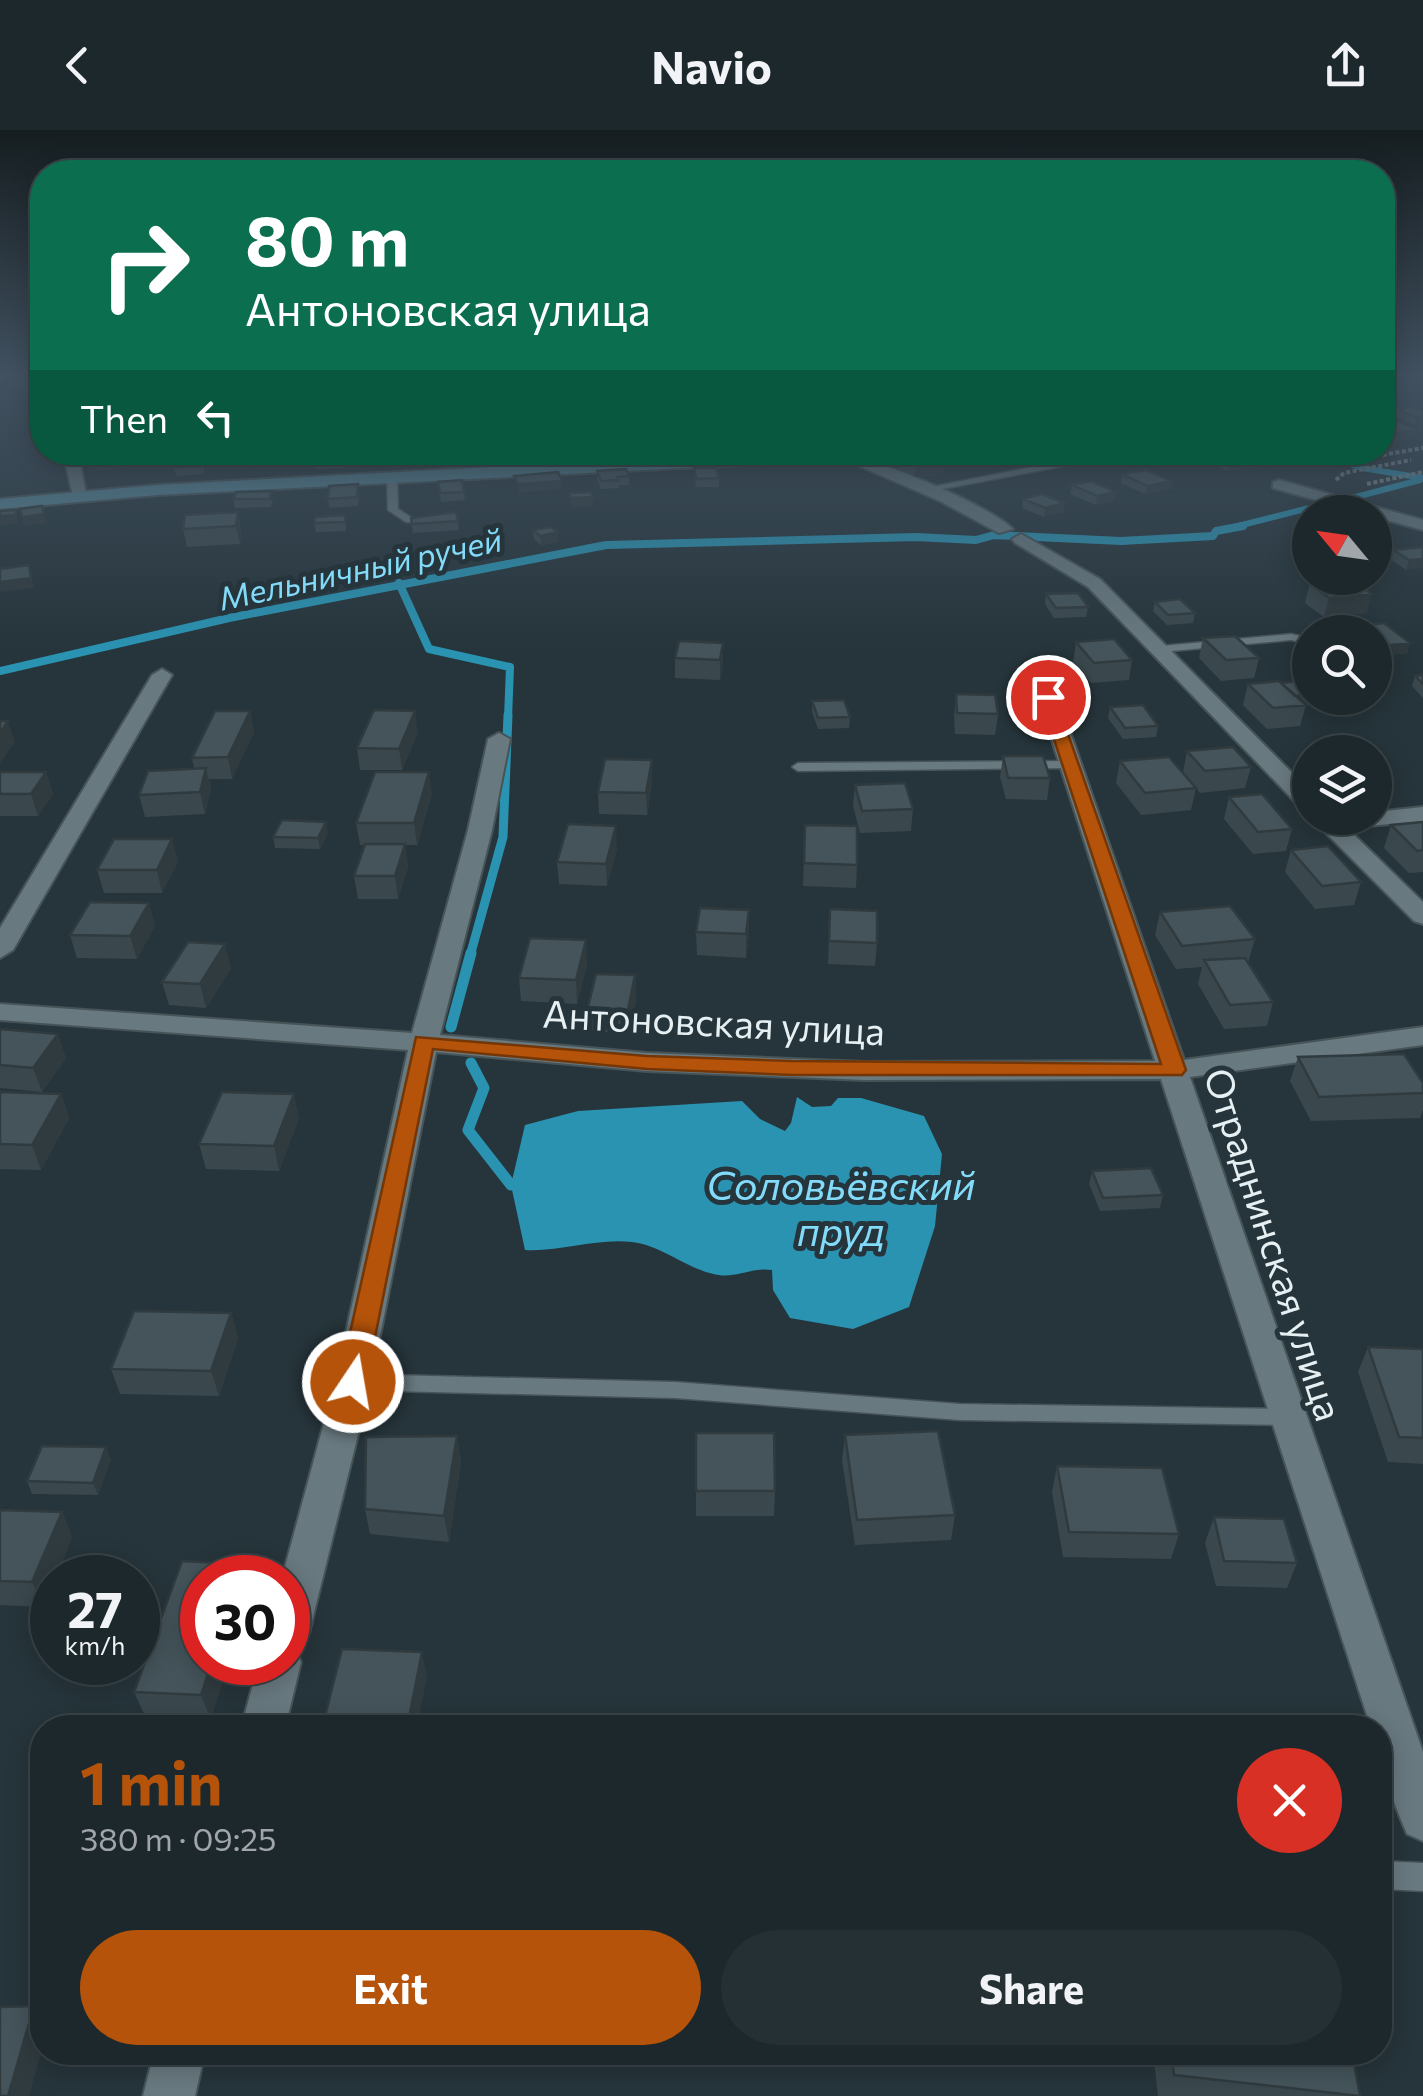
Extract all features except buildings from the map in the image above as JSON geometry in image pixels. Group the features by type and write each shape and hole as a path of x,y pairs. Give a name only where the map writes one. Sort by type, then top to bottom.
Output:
{"street":[{"path":"74,468 81,496"},
{"path":"0,504 581,468"},
{"path":"872,468 1013,534 1082,574 1162,649 1292,785"},
{"path":"1279,486 1423,525"},
{"path":"0,950 162,674"},
{"name":"Отраднинская улица","path":"1048,697 1388,1715"},
{"path":"308,1555 353,1382 424,1042 500,738"},
{"path":"1392,816 1423,814"},
{"path":"1341,835 1423,916"},
{"name":"Антоновская улица","path":"0,1012 647,1062 826,1070 1174,1070 1423,1036"},
{"path":"266,1715 274,1685"},
{"name":"Отраднинская улица","path":"1392,1727 1423,1818"},
{"path":"169,2096 177,2065"}],"lane":[{"path":"926,490 1042,468"},
{"path":"392,478 393,510 410,520"},
{"path":"1162,649 1292,636"},
{"path":"798,766 1068,765"},
{"path":"353,1382 675,1390 960,1412 1286,1418"},
{"path":"1392,1876 1423,1877"}],"path":[{"path":"1343,485 1336,488 1334,484 1339,476 1371,468"},
{"path":"1354,484 1384,482 1423,472"}],"water":[{"name":"Соловьёвский пруд","path":"797,1097 812,1107 831,1106 838,1098 861,1098 924,1116 942,1154 935,1226 909,1307 853,1329 790,1318 773,1290 772,1270 732,1275 708,1273 632,1242 525,1250 511,1185 525,1125 578,1111 742,1101 760,1119 785,1131"}],"waterway":[{"path":"1361,468 1423,478"},
{"name":"Мельничный ручей","path":"1363,495 1420,480"},
{"name":"Мельничный ручей","path":"1230,528 1292,512"},
{"name":"Мельничный ручей","path":"400,585 606,545 916,537 976,540 994,535 1121,541 1213,536 1216,531 1243,526"},
{"name":"Мельничный ручей","path":"0,671 229,618 400,585"},
{"path":"400,585 429,649 510,667 508,718"},
{"path":"470,956 503,837 508,715"},
{"path":"451,1027 471,953"},
{"path":"471,1063 484,1088 468,1130 511,1185"}],"route":[{"path":"353,1382 424,1042 647,1062 865,1071 1174,1070 1048,697"}]}
